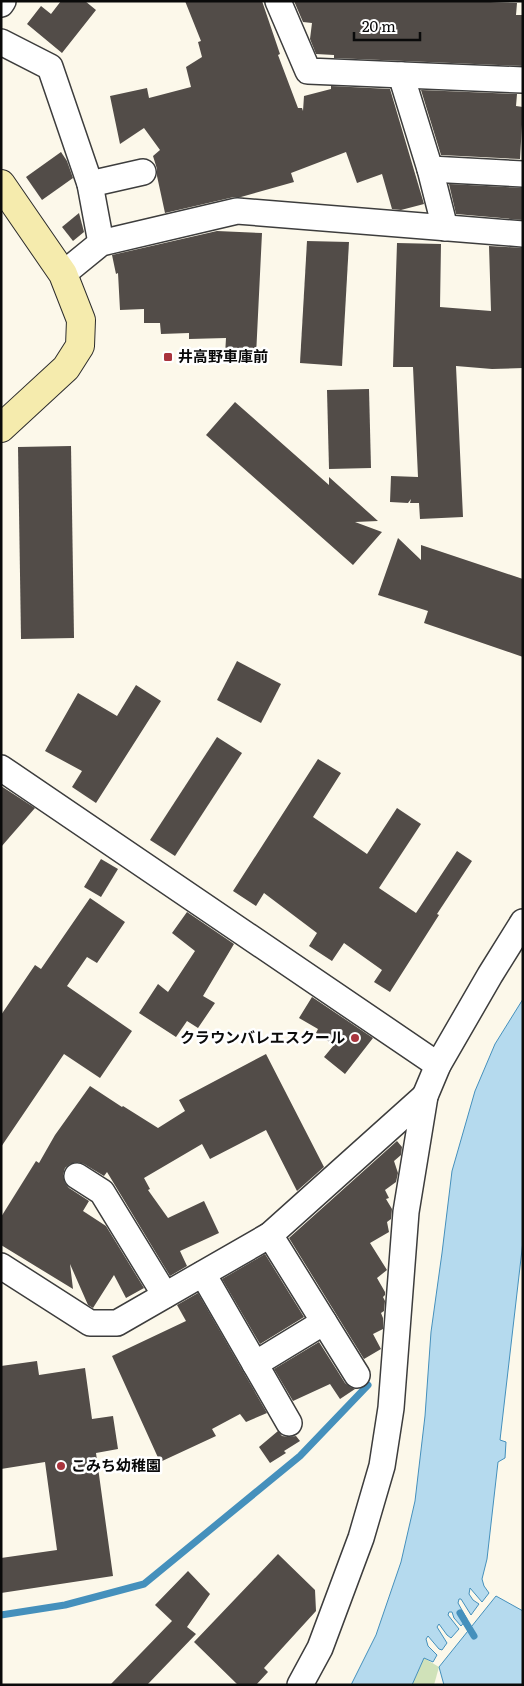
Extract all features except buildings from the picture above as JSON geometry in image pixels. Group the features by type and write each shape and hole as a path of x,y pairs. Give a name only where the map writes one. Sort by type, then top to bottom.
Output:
{"street":[{"path":"278,1 308,71 523,80"},
{"path":"1,42 50,67 90,184 101,243"},
{"path":"402,75 430,169 445,228"},
{"path":"430,169 523,174"},
{"path":"90,184 143,172"},
{"path":"1,184 63,274 81,320 80,346 66,368 1,428"},
{"path":"63,274 101,243 237,211 523,234"},
{"path":"1,768 438,1065"},
{"path":"300,1685 320,1648 361,1538 382,1466 391,1408 406,1212 425,1096 438,1065 490,974 523,922"},
{"path":"1,1266 90,1322 117,1323 270,1234 425,1096"},
{"path":"77,1176 102,1192 165,1295"},
{"path":"270,1234 357,1375"},
{"path":"203,1274 289,1423"},
{"path":"255,1364 324,1322"}],"green space":[{"path":"424,1658 439,1667 434,1685 412,1685"}],"water":[{"path":"523,999 523,1241 500,1440 506,1442 505,1458 498,1462 487,1559 482,1579 489,1593 482,1602 470,1588 469,1594 479,1604 471,1615 461,1599 459,1599 458,1603 467,1619 461,1626 454,1618 452,1612 449,1612 448,1615 459,1629 451,1638 439,1624 437,1627 447,1643 442,1650 428,1636 426,1639 428,1646 437,1655 433,1662 424,1658 412,1685 351,1685 376,1635 401,1562 415,1501 425,1416 431,1332 452,1171 475,1091 495,1044"},
{"path":"496,1596 523,1611 523,1685 444,1685 439,1667"}],"waterway":[{"path":"1,1615 65,1605 144,1584 300,1456 368,1385"},
{"path":"460,1613 474,1636"}],"place":[{"name":"井高野車庫前","path":"168,357"},
{"name":"クラウンバレエスクール","path":"355,1038"},
{"name":"こみち幼稚園","path":"61,1466"}]}
